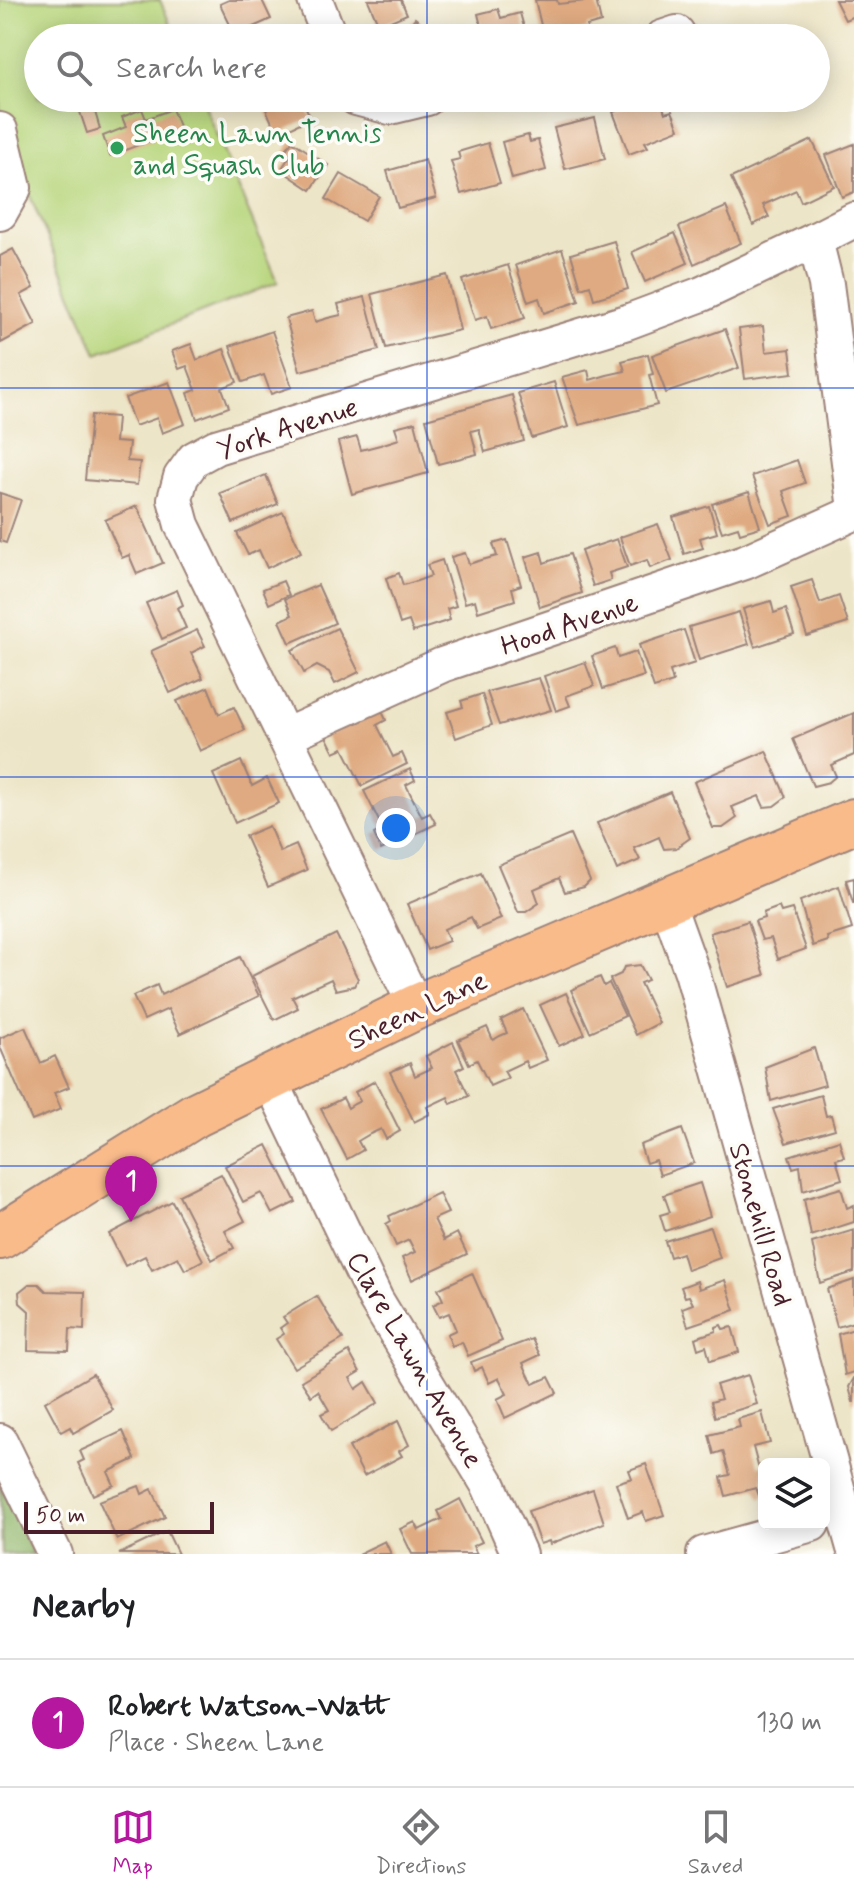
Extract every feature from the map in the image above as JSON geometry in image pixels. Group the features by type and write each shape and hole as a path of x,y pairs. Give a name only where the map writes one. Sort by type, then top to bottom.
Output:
{"main road":[{"name":"Sheen Lane","path":"0,1237 195,1115 416,1007 854,821"}],"street":[{"path":"315,0 324,24"},
{"path":"0,130 12,166 14,188 0,213"},
{"name":"York Avenue","path":"416,1007 182,525 175,499 181,477 194,459 216,447 627,322 702,294 854,220"},
{"path":"815,240 845,369 854,501"},
{"name":"Hood Avenue","path":"285,736 442,665 745,562 854,513"},
{"name":"Stonehill Road","path":"667,902 692,972 834,1518 854,1548"},
{"name":"Clare Lawn Avenue","path":"270,1079 376,1300 489,1486 519,1554"},
{"path":"0,1441 55,1554"},
{"path":"704,1554 790,1530"}],"green space":[{"name":"Sheen Lawn Tennis and Squash Club","path":"0,0 160,0 170,24 24,24 24,112 207,112 278,282 97,354 27,189 0,107"},
{"path":"0,1485 33,1554 2,1554"}],"building":[{"path":"229,0 262,0 271,19 260,24 230,24 220,4"},
{"path":"368,0 401,0 407,14 378,24"},
{"path":"535,0 557,0 558,4 596,0 601,22 594,24 541,24"},
{"path":"835,0 854,0 854,16 845,20"},
{"path":"498,9 501,18 520,13 523,24 480,24 478,14"},
{"path":"80,112 95,112 100,129 87,133"},
{"path":"143,112 146,119 173,112 180,129 110,156 103,136 126,127 122,117"},
{"path":"267,112 308,112 311,118 277,134"},
{"path":"613,112 672,112 679,129 645,142 648,147 629,154"},
{"path":"595,118 605,159 565,169 554,128"},
{"path":"528,135 530,142 538,140 546,170 512,179 502,142"},
{"path":"812,140 834,186 801,202 796,190 763,205 769,217 753,225 731,178"},
{"path":"292,141 328,165 311,190 281,170 289,157 283,154"},
{"path":"488,143 500,183 461,194 451,161 460,159 458,152"},
{"path":"854,144 854,192 842,197 826,155"},
{"path":"425,160 436,198 398,208 387,171"},
{"path":"341,174 379,196 364,221 326,199"},
{"path":"726,207 741,243 694,264 679,227"},
{"path":"675,233 688,263 645,282 632,252"},
{"path":"614,241 628,289 594,299 590,285 581,288 571,254"},
{"path":"13,249 34,288 21,295 36,324 1,343 0,256"},
{"path":"562,249 579,301 544,313 539,298 528,302 516,265"},
{"path":"508,265 525,318 491,329 487,316 475,320 462,280"},
{"path":"447,275 460,330 386,348 372,294"},
{"path":"365,297 379,350 300,371 286,318 312,311 315,322 341,315 338,304"},
{"path":"763,326 766,352 790,349 793,373 745,379 739,329"},
{"path":"725,329 739,368 666,393 652,355"},
{"path":"272,331 292,387 271,394 264,375 243,382 230,346"},
{"path":"191,344 197,360 224,349 237,382 222,388 229,407 197,419 188,393 196,390 187,366 179,369 172,351"},
{"path":"648,354 653,374 649,375 657,405 579,425 562,377 588,370 590,380 625,371 622,361"},
{"path":"169,382 185,424 162,433 157,418 135,426 125,398"},
{"path":"554,382 568,427 532,438 518,393"},
{"path":"512,395 524,441 485,452 479,429 471,431 477,454 438,464 426,419"},
{"path":"91,415 117,417 115,442 129,443 127,461 140,462 137,485 85,480"},
{"path":"415,422 428,473 352,494 338,442 357,437 361,450 399,439 395,427"},
{"path":"797,460 805,483 783,491 792,516 770,524 752,476"},
{"path":"266,475 278,504 233,523 220,493"},
{"path":"749,492 760,527 740,533 738,527 722,532 712,504"},
{"path":"0,493 21,500 6,543 0,541"},
{"path":"137,506 163,563 137,574 129,555 122,558 105,520"},
{"path":"709,506 717,533 700,538 703,548 684,554 673,517"},
{"path":"283,512 301,552 267,568 259,550 248,555 237,533"},
{"path":"658,524 672,560 650,568 647,560 630,566 620,537"},
{"path":"617,539 627,567 609,573 611,580 593,586 581,551"},
{"path":"507,540 521,585 512,588 515,600 478,612 475,600 465,603 451,557 465,553 469,564 497,556 493,544"},
{"path":"541,552 544,563 570,554 582,593 540,607 525,557"},
{"path":"442,560 456,606 447,609 450,620 413,632 409,621 400,624 386,578 399,573 403,585 417,581 431,576 427,565"},
{"path":"812,580 820,603 839,596 848,623 807,636 791,587"},
{"path":"283,581 289,595 269,604 263,589"},
{"path":"318,585 335,623 290,643 280,621 292,615 285,599"},
{"path":"177,590 183,605 177,608 186,628 162,639 146,603"},
{"path":"771,601 774,613 786,609 794,634 755,647 743,609"},
{"path":"739,612 749,644 699,660 689,627"},
{"path":"337,628 359,672 335,684 329,672 317,666 304,673 292,650"},
{"path":"197,630 205,646 191,653 203,678 170,693 151,651"},
{"path":"684,630 695,663 670,671 673,682 654,688 639,645"},
{"path":"615,648 618,658 636,652 644,676 603,689 592,656"},
{"path":"585,662 594,686 566,696 570,706 556,711 544,676"},
{"path":"539,678 551,710 499,725 487,692"},
{"path":"208,687 219,714 234,707 245,730 200,751 177,701"},
{"path":"482,694 492,725 456,738 447,712 463,707 461,701"},
{"path":"381,709 386,720 377,725 393,757 402,753 407,764 362,786 343,748 334,752 326,736"},
{"path":"854,713 854,755 831,765 836,776 829,782 813,786 793,739"},
{"path":"766,751 786,797 774,806 764,807 759,796 732,807 737,818 723,828 713,828 694,782"},
{"path":"241,761 252,786 267,778 279,803 235,823 213,774"},
{"path":"410,769 415,780 406,785 422,817 430,813 436,824 381,850 374,834 383,829 364,791"},
{"path":"670,792 690,838 676,848 664,849 659,837 634,848 640,860 617,870 597,823"},
{"path":"269,826 280,852 296,845 307,870 268,887 245,836"},
{"path":"570,835 590,881 584,887 565,892 559,878 534,889 539,903 526,912 518,912 498,865"},
{"path":"481,873 501,919 477,929 471,917 444,929 449,941 427,950 407,904"},
{"path":"854,878 854,903 853,903 846,880"},
{"path":"839,886 852,929 827,937 828,941 813,946 800,901"},
{"path":"779,907 781,912 792,909 806,949 778,959 771,938 762,940 755,921 764,918 763,913"},
{"path":"748,921 765,975 727,987 710,933"},
{"path":"336,934 358,979 354,986 336,990 331,979 292,997 298,1008 274,1020 252,976"},
{"path":"240,957 259,996 180,1034 168,1009 144,1020 133,996 157,985 161,995"},
{"path":"640,965 648,980 640,983 659,1023 636,1035 610,979 621,974 624,967"},
{"path":"600,977 604,986 609,983 625,1016 590,1032 571,990"},
{"path":"566,993 585,1034 559,1046 540,1005"},
{"path":"523,1009 547,1060 528,1068 525,1061 504,1071 508,1078 490,1086 477,1060 469,1064 458,1040 487,1027 493,1040 507,1033 501,1020"},
{"path":"25,1027 41,1063 55,1056 69,1087 54,1093 61,1109 32,1121 0,1047 0,1038"},
{"path":"453,1042 464,1066 456,1070 469,1096 451,1104 448,1097 427,1107 430,1114 414,1122 390,1072 410,1063 415,1076 432,1068 426,1056"},
{"path":"814,1048 825,1085 771,1101 765,1067"},
{"path":"375,1081 400,1131 386,1139 381,1129 370,1134 358,1141 363,1150 347,1159 321,1109 343,1098 348,1108 360,1101 355,1092"},
{"path":"821,1095 826,1116 831,1115 835,1129 786,1143 773,1109"},
{"path":"682,1129 694,1163 660,1175 655,1160 646,1163 640,1145"},
{"path":"839,1140 844,1157 836,1159 842,1179 803,1191 800,1166 793,1168 789,1156"},
{"path":"267,1145 296,1202 272,1214 261,1193 243,1202 225,1166"},
{"path":"221,1174 245,1221 225,1231 234,1248 212,1260 179,1195"},
{"path":"700,1183 710,1216 665,1231 660,1215 670,1212 664,1195"},
{"path":"841,1188 847,1208 854,1205 854,1222 811,1236 804,1199"},
{"path":"439,1193 448,1213 434,1219 444,1240 457,1233 467,1254 412,1280 402,1258 415,1252 409,1240 396,1246 386,1224 391,1221 389,1216"},
{"path":"172,1201 203,1260 185,1270 178,1257 152,1270 145,1256 125,1266 109,1234"},
{"path":"710,1227 720,1258 687,1270 682,1253 670,1257 665,1241"},
{"path":"854,1230 854,1272 820,1283 812,1243"},
{"path":"472,1273 502,1341 468,1356 462,1342 452,1346 447,1334 456,1330 449,1313 439,1317 433,1305 443,1300 438,1289"},
{"path":"725,1280 735,1310 688,1326 682,1308 693,1304 689,1296 685,1297 681,1287 697,1281 699,1289"},
{"path":"854,1280 854,1322 837,1327 827,1289"},
{"path":"29,1284 39,1284 46,1291 85,1292 84,1330 70,1329 69,1351 28,1350 29,1311 20,1303 19,1292"},
{"path":"317,1296 343,1339 294,1368 276,1339 284,1334 280,1328 287,1323 283,1317"},
{"path":"721,1325 723,1329 732,1327 739,1352 710,1361 706,1346 698,1349 695,1338 716,1331 716,1327"},
{"path":"854,1329 854,1372 845,1375 838,1334"},
{"path":"532,1339 540,1355 523,1363 528,1374 533,1384 549,1377 557,1393 505,1418 497,1399 507,1394 499,1378 489,1383 482,1367 474,1371 471,1362"},
{"path":"349,1352 360,1372 350,1378 356,1389 366,1382 378,1403 331,1431 321,1414 329,1410 318,1391 311,1396 301,1381"},
{"path":"93,1374 113,1410 73,1433 70,1427 61,1432 45,1402"},
{"path":"748,1375 757,1404 715,1417 711,1402 721,1399 716,1385"},
{"path":"854,1378 854,1402 853,1402 849,1387"},
{"path":"762,1412 770,1443 753,1447 758,1466 758,1493 756,1488 726,1496 721,1477 730,1475 723,1451 714,1454 709,1435 740,1427 738,1419"},
{"path":"398,1421 409,1445 399,1451 402,1456 364,1476 349,1447"},
{"path":"123,1431 135,1459 108,1472 114,1485 93,1495 78,1463 84,1460 80,1451"},
{"path":"646,1464 664,1515 646,1521 643,1512 628,1518 616,1483 632,1478 629,1470"},
{"path":"139,1486 142,1494 152,1489 165,1517 117,1540 99,1501"},
{"path":"593,1489 604,1523 550,1544 549,1541 540,1544 528,1511"},
{"path":"460,1499 482,1542 473,1546 477,1554 412,1554 400,1529 415,1522 419,1530 442,1519 438,1511"},
{"path":"167,1531 178,1554 119,1554"},
{"path":"385,1541 391,1554 358,1554"}],"place":[{"name":"Sheen Lawn Tennis and Squash Club","path":"117,148"},
{"name":"Robert Watson-Watt","path":"131,1222"}]}
